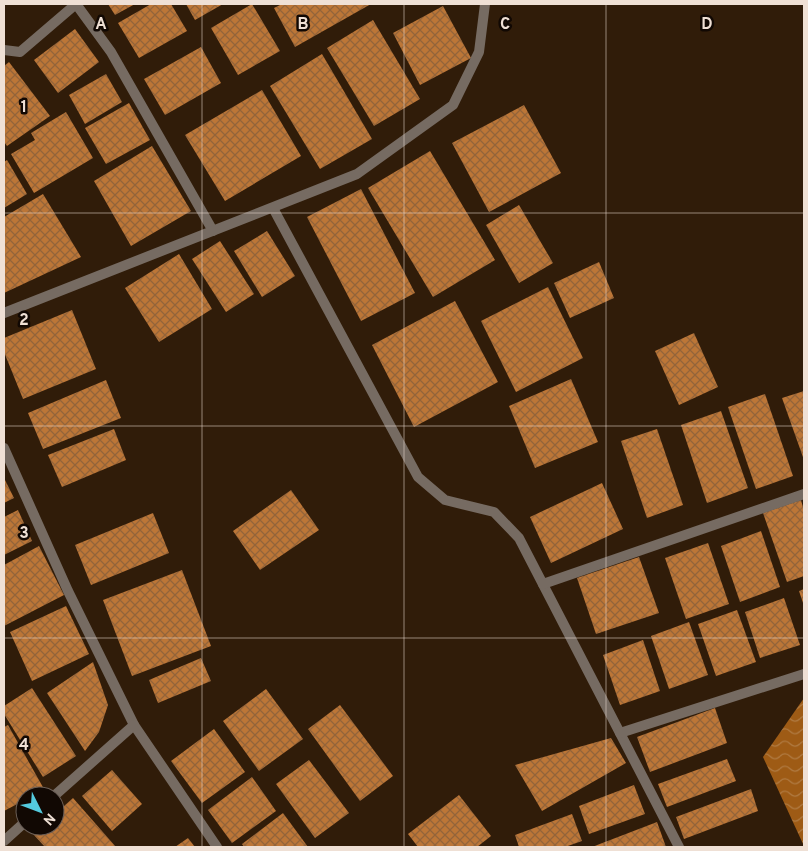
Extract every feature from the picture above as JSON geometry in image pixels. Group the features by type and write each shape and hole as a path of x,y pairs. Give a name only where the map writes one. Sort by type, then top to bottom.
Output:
{"street":[{"path":"4,50 20,52 76,4 111,52 213,231"},
{"path":"4,313 357,174 454,105 479,52 484,4"},
{"path":"273,208 418,477 445,500 494,512 519,538 679,847"},
{"path":"4,448 68,591 134,725 218,847"},
{"path":"543,584 804,494"},
{"path":"620,734 804,674"},
{"path":"65,786 134,725"},
{"path":"4,841 15,831"}],"water":[{"path":"804,698 804,846 763,757"}],"building":[{"path":"108,4 135,4 115,15"},
{"path":"151,4 171,4 187,31 139,58 118,23"},
{"path":"186,4 223,4 195,20"},
{"path":"252,4 280,51 238,75 211,28"},
{"path":"282,4 371,4 295,47 274,8"},
{"path":"443,6 471,58 420,85 393,33"},
{"path":"373,20 420,99 374,126 327,48"},
{"path":"75,29 99,62 58,93 34,60"},
{"path":"201,47 221,83 165,115 144,79"},
{"path":"322,54 372,139 320,169 270,86"},
{"path":"9,62 50,116 7,146 4,142 4,66"},
{"path":"106,74 122,102 85,124 69,95"},
{"path":"262,90 301,156 225,201 185,135"},
{"path":"129,103 150,140 106,164 85,128"},
{"path":"524,105 561,173 489,212 452,143"},
{"path":"66,112 93,158 34,193 11,154 35,140 31,133"},
{"path":"152,146 191,211 131,246 94,181"},
{"path":"430,151 495,260 433,297 368,188"},
{"path":"7,160 27,194 4,208 4,162"},
{"path":"361,189 415,293 361,321 307,217"},
{"path":"43,194 81,257 4,293 4,217"},
{"path":"519,205 553,263 519,283 486,225"},
{"path":"267,231 295,276 262,297 234,251"},
{"path":"220,241 254,294 226,312 192,259"},
{"path":"179,254 212,309 159,342 125,288"},
{"path":"599,262 614,298 570,318 554,283"},
{"path":"548,287 583,358 516,392 481,321"},
{"path":"455,301 498,382 414,427 372,345"},
{"path":"72,310 96,369 23,399 4,352 4,338"},
{"path":"694,333 718,387 679,405 655,351"},
{"path":"571,379 598,442 535,468 509,406"},
{"path":"106,380 121,418 43,449 28,413"},
{"path":"804,391 804,460 782,398"},
{"path":"765,394 793,476 756,489 728,407"},
{"path":"721,411 748,488 707,503 681,425"},
{"path":"114,429 126,460 62,487 48,455"},
{"path":"657,429 683,505 647,518 621,441"},
{"path":"4,478 14,498 4,503"},
{"path":"602,483 623,529 551,563 530,517"},
{"path":"291,490 319,530 260,570 233,531"},
{"path":"801,500 804,511 804,576 787,582 763,513"},
{"path":"18,510 32,541 4,555 4,517"},
{"path":"153,513 169,553 91,585 75,545"},
{"path":"761,531 780,587 740,602 721,546"},
{"path":"708,543 729,604 686,619 665,558"},
{"path":"39,546 64,595 4,626 4,565"},
{"path":"639,557 659,613 596,634 577,578"},
{"path":"182,570 211,646 132,676 103,600"},
{"path":"804,589 804,606 799,591"},
{"path":"784,598 800,645 760,658 745,612"},
{"path":"66,606 89,654 32,681 10,632"},
{"path":"737,610 756,662 716,676 698,624"},
{"path":"689,622 708,675 669,689 651,636"},
{"path":"643,640 660,691 620,705 603,655"},
{"path":"201,658 211,681 158,703 149,680"},
{"path":"93,662 108,705 99,732 85,751 47,693"},
{"path":"32,688 76,756 43,777 4,714 4,706"},
{"path":"266,689 303,739 259,771 223,721"},
{"path":"340,705 393,776 360,801 308,729"},
{"path":"715,708 727,743 650,772 637,737"},
{"path":"8,725 42,786 15,786 15,805 4,811 4,727"},
{"path":"214,729 245,772 202,803 171,761"},
{"path":"611,738 626,763 542,811 515,765"},
{"path":"727,759 736,781 667,807 658,784"},
{"path":"309,760 349,813 315,838 276,784"},
{"path":"112,770 142,804 112,831 82,796"},
{"path":"252,777 276,811 232,843 208,810"},
{"path":"634,785 645,814 589,834 579,806"},
{"path":"751,789 758,811 684,839 676,817"},
{"path":"459,795 491,836 477,847 418,847 408,834"},
{"path":"73,798 116,847 45,847 35,836 65,836 65,805"},
{"path":"283,813 308,847 244,847 242,844"},
{"path":"572,814 582,841 565,847 519,847 515,835"},
{"path":"657,822 666,847 592,847"},
{"path":"188,838 195,847 175,847"}]}
